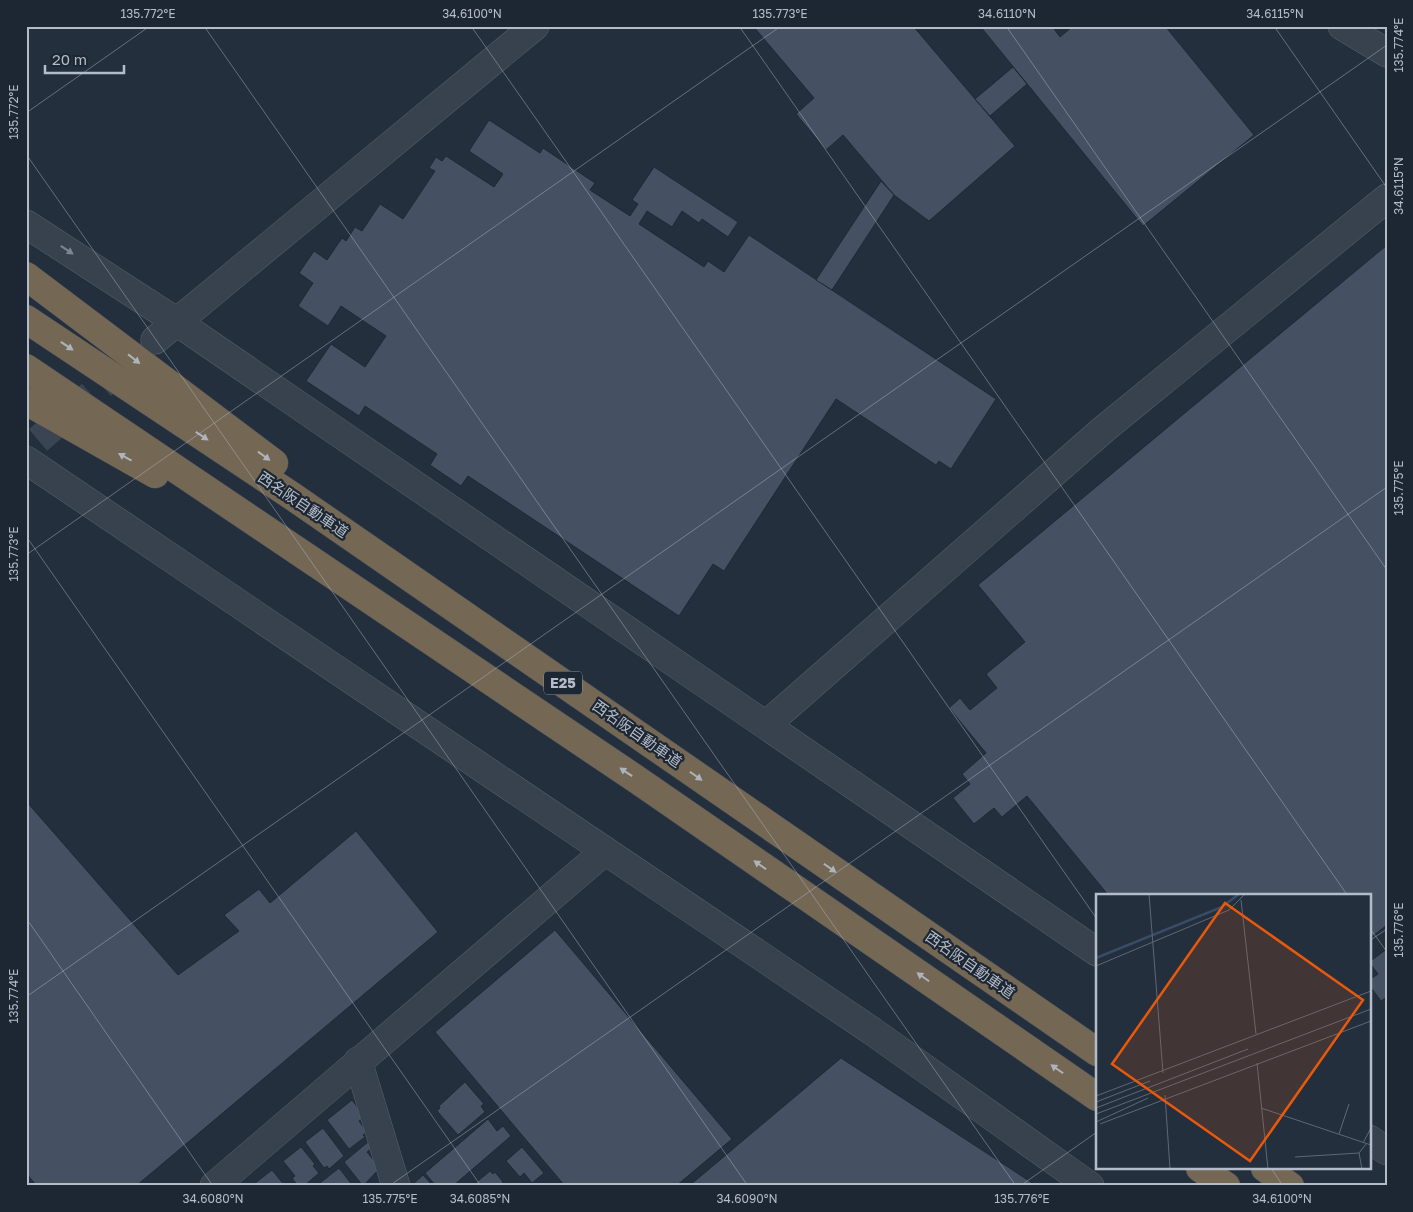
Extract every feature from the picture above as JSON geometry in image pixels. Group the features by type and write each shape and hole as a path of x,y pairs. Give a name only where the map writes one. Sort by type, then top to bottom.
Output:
{"highway":[{"path":"26,276 152,373 595,698 653,746"},
{"name":"西名阪自動車道","path":"26,318 292,496 1096,1051"},
{"name":"E25","path":"26,368 335,575 1096,1096"},
{"path":"26,401 335,575"},
{"path":"1203,1170 1226,1186"},
{"path":"1268,1170 1290,1186"}],"street":[{"path":"154,340 535,26"},
{"path":"1342,26 1387,53"},
{"path":"766,725 1104,429 1387,198"},
{"path":"26,224 177,322 1096,951"},
{"path":"30,450 605,851 872,1031 1090,1186"},
{"path":"214,1186 605,851"},
{"path":"358,1061 396,1186"},
{"path":"1370,1140 1387,1151"}],"building":[{"path":"753,26 913,26 1015,146 929,221 894,195 843,135 826,150 796,114 814,98"},
{"path":"980,26 1052,26 1060,37 1073,26 1165,26 1254,135 1143,226"},
{"path":"1013,67 1027,84 990,116 975,99"},
{"path":"489,120 540,153 543,148 595,183 590,190 630,216 638,204 632,200 654,167 738,222 728,237 702,219 699,223 682,211 672,227 647,211 639,224 704,267 708,261 724,272 749,235 996,399 951,469 939,461 936,465 836,399 724,571 713,564 679,616 468,476 461,486 430,465 437,454 365,406 359,416 306,381 331,344 365,367 386,336 341,306 328,326 298,306 313,283 299,273 314,251 327,260 342,238 346,241 355,227 362,231 380,204 403,219 435,171 429,168 436,157 442,161 446,156 494,187 503,174 469,151"},
{"path":"881,181 894,195 832,290 816,280"},
{"path":"1387,245 1387,925 1370,938 1370,894 1107,894 1027,796 1002,817 994,808 974,824 953,798 970,784 962,774 986,753 949,708 960,698 970,710 997,688 986,674 1025,642 978,585"},
{"path":"26,801 178,975 239,931 224,915 259,889 270,903 356,831 438,932 136,1186 37,1186 26,1173"},
{"path":"555,930 732,1139 676,1186 565,1186 435,1032"},
{"path":"1387,949 1387,997 1381,1001 1370,986 1370,979 1378,974 1370,961"},
{"path":"841,1058 1037,1186 689,1186"},
{"path":"465,1082 484,1104 481,1106 485,1112 458,1135 437,1111 440,1108 439,1106"},
{"path":"352,1100 365,1117 359,1121 367,1132 363,1135 365,1137 349,1149 327,1120"},
{"path":"488,1119 497,1131 503,1126 511,1136 453,1186 436,1186 425,1173"},
{"path":"323,1128 344,1156 329,1169 327,1166 324,1168 305,1142"},
{"path":"368,1142 372,1148 367,1152 380,1168 363,1186 344,1162"},
{"path":"301,1147 315,1164 313,1166 319,1173 304,1186 298,1186 292,1178 295,1176 283,1161"},
{"path":"522,1147 544,1173 532,1183 524,1173 520,1177 506,1161"},
{"path":"339,1168 353,1186 322,1186 320,1183"},
{"path":"272,1170 285,1186 255,1186 254,1184"},
{"path":"490,1171 493,1174 495,1172 503,1182 501,1186 472,1186"},
{"path":"423,1175 433,1186 414,1186 413,1184"}],"tunnel":[{"path":"38,440 129,362"}]}
